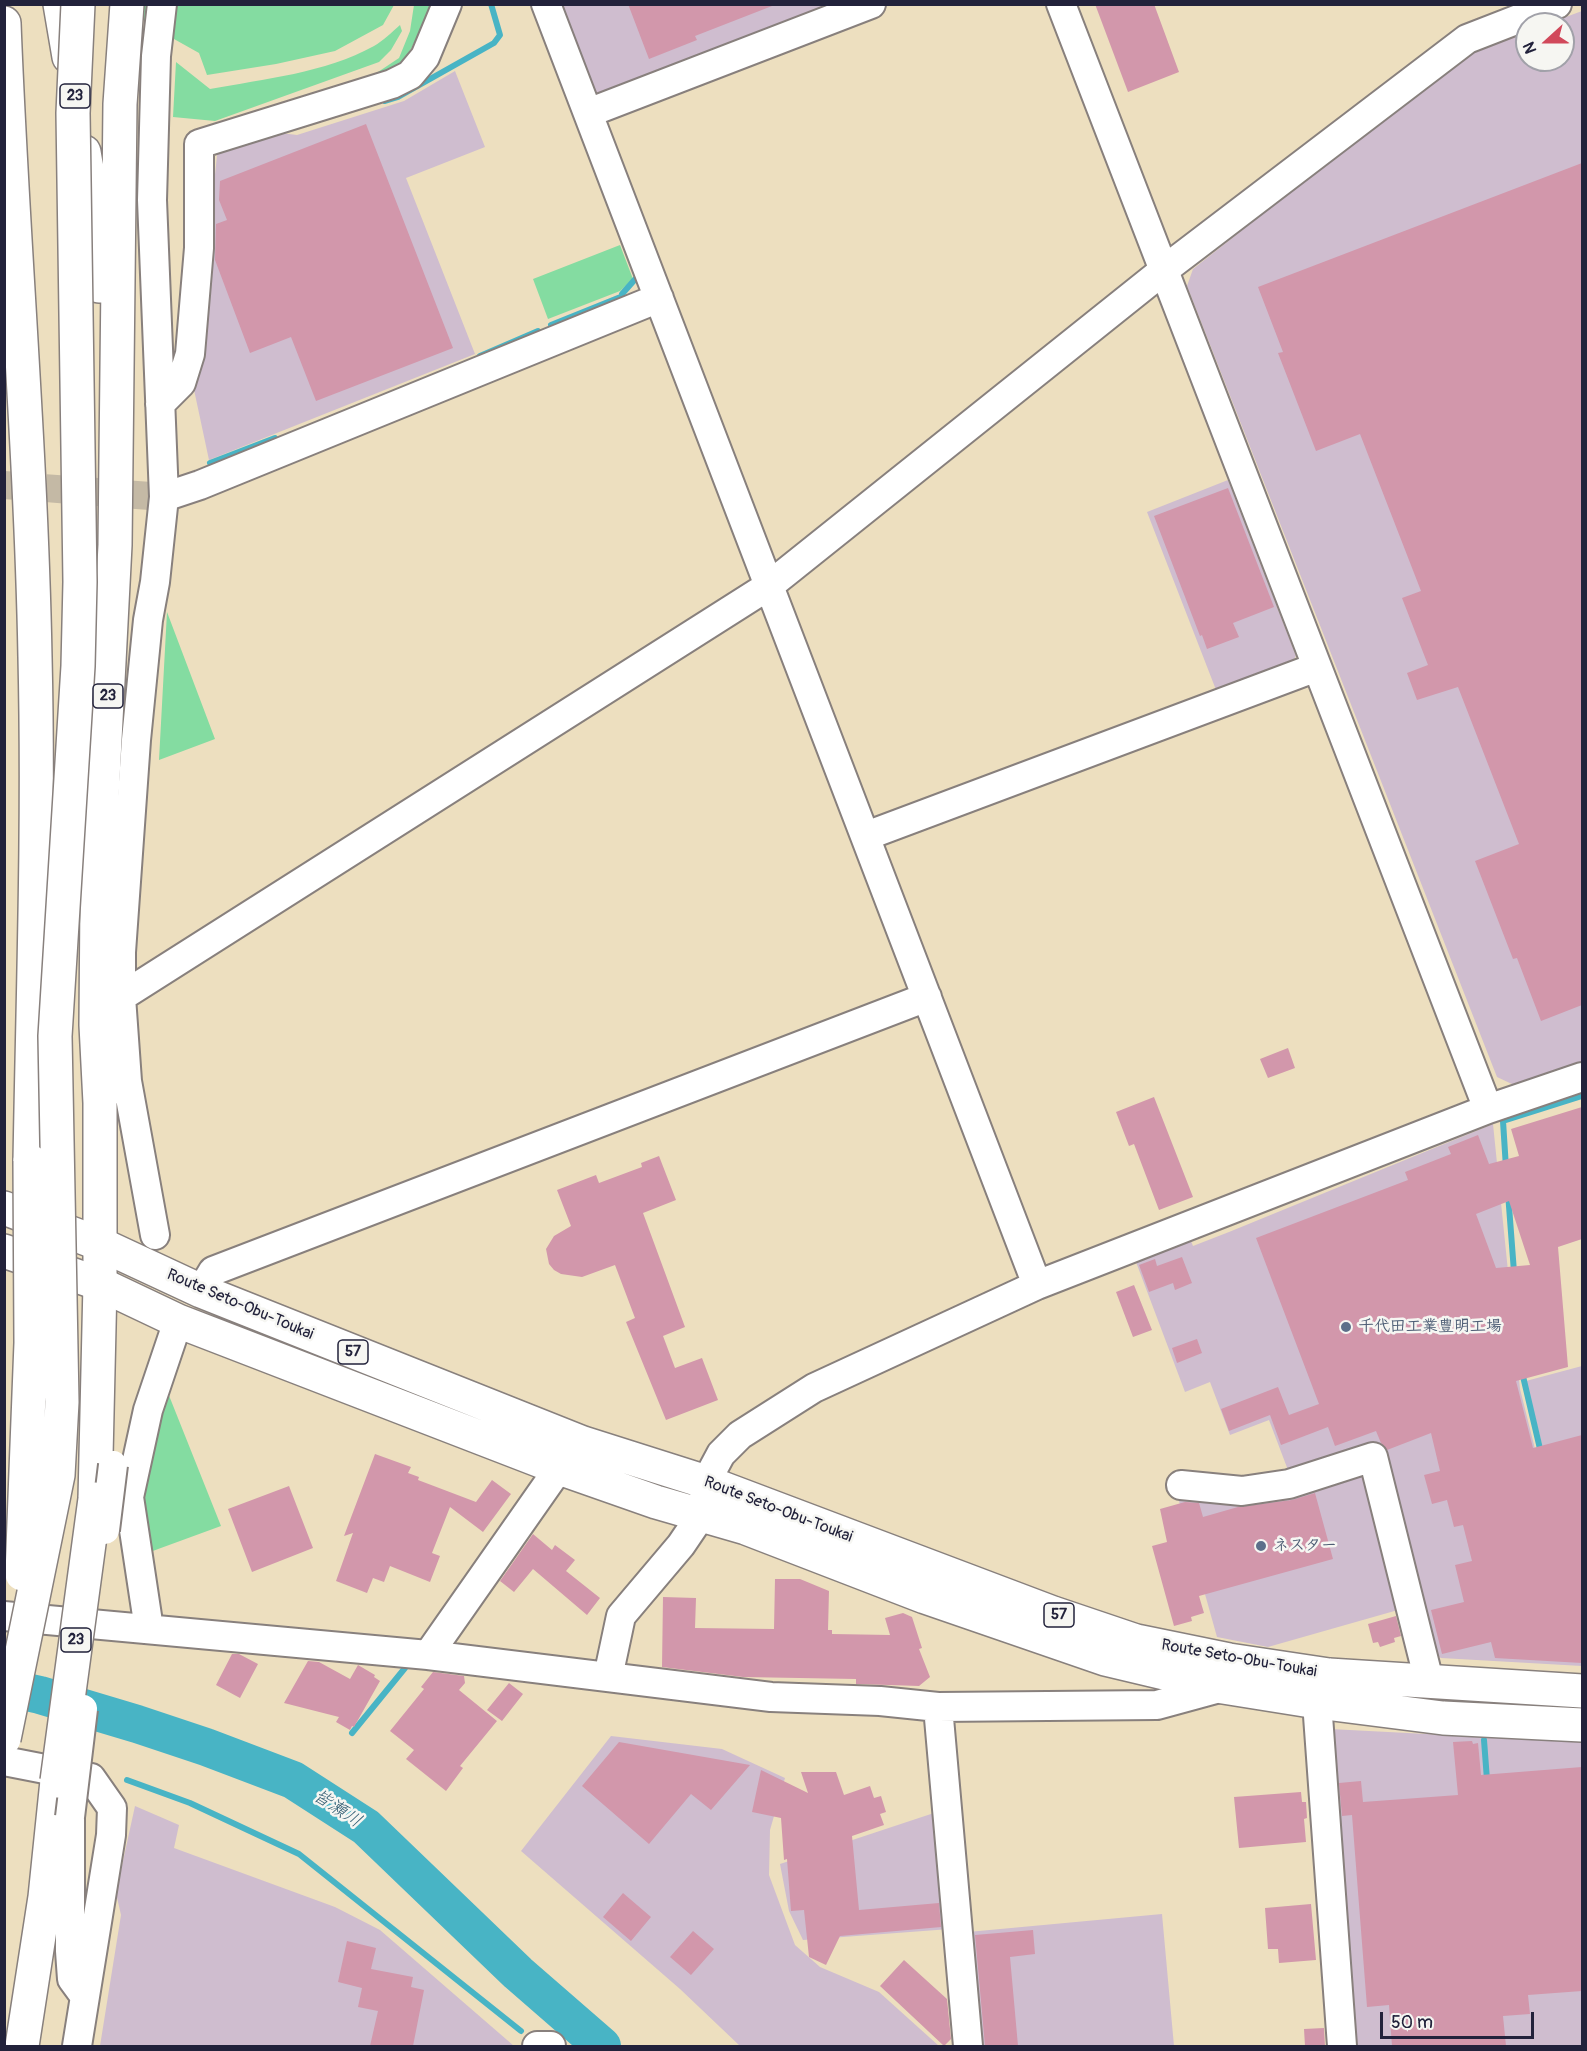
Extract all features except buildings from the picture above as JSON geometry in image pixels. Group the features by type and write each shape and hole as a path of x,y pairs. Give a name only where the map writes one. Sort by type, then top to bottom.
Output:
{"main road":[{"name":"23","path":"60,4 90,187 115,437"},
{"path":"4,1739 58,1475 62,1402 55,1036 78,666 80,582 73,113 78,4"},
{"name":"23","path":"22,2046 45,1897 57,1781 95,1498 100,1284 100,1103 96,1025 97,895 115,545 120,104 126,18"},
{"path":"4,23 28,479 35,656 36,819 30,1161 31,1342 22,1574 4,1642"},
{"path":"28,479 49,649 62,830 97,954"},
{"name":"Route Seto-Obu-Toukai","path":"4,1208 100,1244 201,1291 583,1443 706,1482 1053,1612 1137,1641 1229,1660 1329,1675 1582,1692"},
{"name":"Route Seto-Obu-Toukai","path":"4,1251 100,1284 178,1322 559,1468 657,1502 746,1528 925,1597 1105,1659 1223,1687 1317,1702 1443,1718 1582,1725"}],"street":[{"path":"155,1235 127,1081 121,997 121,952 136,740 148,620 155,582 164,497 152,200 156,56 162,4"},
{"path":"160,404 182,383 190,354 199,248 199,144 392,84 410,75 425,57 447,4"},
{"path":"546,4 1037,1285"},
{"path":"588,113 871,4"},
{"path":"1062,4 1488,1109"},
{"path":"121,997 770,585 1164,270 1467,39 1556,5"},
{"path":"164,497 200,485 659,298"},
{"path":"866,836 1317,667"},
{"path":"201,1291 213,1271 927,997"},
{"path":"608,1677 621,1616 681,1545 702,1514 706,1482 721,1454 740,1435 791,1402 814,1388 1037,1285 1488,1109 1582,1077"},
{"path":"100,1103 110,1087 127,1081"},
{"path":"149,1629 129,1497 148,1410 178,1322"},
{"path":"85,1996 72,1979 70,1818 113,1465 125,1458 137,1414 148,1410"},
{"path":"1181,1485 1242,1491 1289,1484 1373,1457 1429,1681"},
{"path":"428,1654 559,1468"},
{"path":"4,1616 428,1654 771,1697 880,1701 938,1707 1158,1705 1223,1687"},
{"path":"1317,1702 1342,2046"},
{"path":"938,1707 968,2046"},
{"path":"4,1761 91,1778 112,1808 111,1835 77,2046"},
{"path":"537,2046 551,2046"}],"shaded area":[{"path":"555,5 835,5 590,97"},
{"path":"1582,11 1582,1062 1514,1085 1497,1077 1187,286 1193,269 1462,56 1515,36 1515,72 1575,72 1575,14"},
{"path":"455,71 485,147 406,178 475,354 209,460 193,385 218,146 272,132 297,135 404,101"},
{"path":"1228,480 1296,656 1289,667 1218,695 1147,512"},
{"path":"1493,1124 1520,1389 1582,1637 1582,1666 1441,1658 1434,1653 1376,1445 1291,1478 1269,1420 1230,1435 1210,1382 1185,1392 1136,1262 1191,1241 1193,1246"},
{"path":"1582,1366 1582,1603 1526,1381"},
{"path":"1366,1467 1405,1608 1268,1647 1217,1637 1177,1494"},
{"path":"1330,1729 1582,1742 1582,2046 1353,2046"},
{"path":"611,1736 722,1749 785,1778 770,1830 769,1875 795,1945 820,1967 879,1992 939,2046 740,2046 680,1989 521,1851"},
{"path":"135,1806 179,1825 174,1848 335,1907 380,1930 514,2046 100,2046 121,1915 116,1893"},
{"path":"940,1811 950,1929 803,1940 789,1911 780,1864"},
{"path":"1162,1914 1174,2046 977,2046 968,1932"}],"green space":[{"path":"120,5 394,5 383,25 335,51 276,64 207,75 199,53"},
{"path":"414,5 432,5 412,48 399,64 377,76 375,74 399,58 410,31"},
{"path":"400,25 402,31 391,50 379,62 215,121 173,117 176,62 210,89 294,74 335,63 374,46"},
{"path":"620,245 633,279 620,291 548,319 533,279"},
{"path":"167,612 215,739 159,760"},
{"path":"168,1393 221,1526 150,1552 143,1506 162,1401"}],"waterway":[{"path":"385,101 398,97 494,43 500,35 491,4"},
{"path":"551,325 623,296 622,294 638,276"},
{"path":"480,356 538,331"},
{"path":"210,463 275,438"},
{"path":"1506,1168 1503,1121 1582,1096"},
{"path":"1508,1193 1514,1272"},
{"path":"1522,1372 1541,1453"},
{"path":"352,1733 405,1668"},
{"name":"皆瀬川","path":"4,1687 40,1695 137,1724 293,1780 366,1827 518,1973 602,2046"},
{"path":"1484,1740 1487,1780"},
{"path":"127,1780 190,1803 299,1854 521,2031"}],"tunnel":[{"path":"4,485 164,497"}],"place":[{"name":"千代田工業豊明工場","path":"1346,1327"},
{"name":"ネスター","path":"1261,1546"}]}
